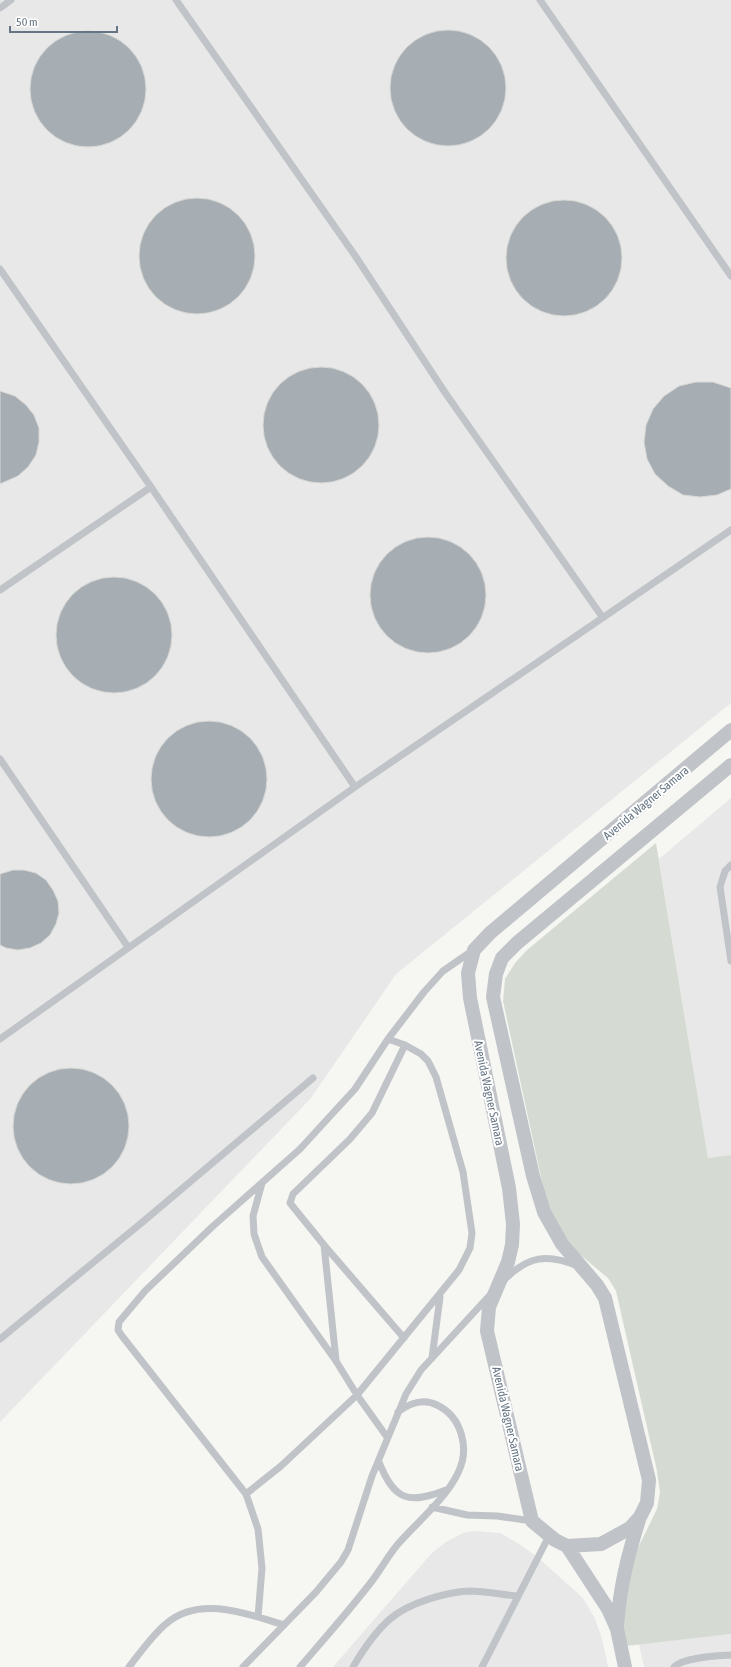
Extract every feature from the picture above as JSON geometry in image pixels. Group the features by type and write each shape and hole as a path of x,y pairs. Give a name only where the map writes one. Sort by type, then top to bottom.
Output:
{"street":[{"name":"Avenida Wagner Samara","path":"625,1667 616,1629 608,1609 596,1589 567,1546 549,1536 532,1521 487,1331 488,1307 508,1262 512,1245 513,1224 509,1188 470,998 468,973 474,950 490,933 731,730"},
{"name":"Avenida Wagner Samara","path":"616,1629 619,1596 626,1564 640,1517 647,1503 649,1480 605,1298 597,1285 562,1244 544,1212 534,1176 493,997 496,974 502,958 517,943 731,765"},
{"name":"Avenida Wagner Samara","path":"567,1546 601,1544 630,1528 640,1517"}],"lane":[{"path":"0,8 11,0"},
{"path":"176,0 356,257 444,391 603,618"},
{"path":"540,0 731,276"},
{"path":"0,270 151,486 356,787"},
{"path":"0,590 151,486"},
{"path":"0,1039 356,787 731,530"},
{"path":"0,759 128,947"},
{"path":"731,865 725,871 720,887 731,961"},
{"path":"258,1617 262,1568 258,1529 246,1494 122,1336 118,1330 119,1322 145,1291 207,1232 300,1149 355,1089 388,1039 424,992 443,971 474,950"},
{"path":"246,1494 281,1466 357,1395 440,1296 459,1270 470,1248 472,1233 463,1172 436,1077 428,1061 422,1054 405,1045 388,1039"},
{"path":"404,1338 292,1207 290,1198 309,1177 350,1139 372,1112 405,1045"},
{"path":"0,1339 145,1220 313,1078"},
{"path":"262,1183 253,1216 254,1234 262,1257 336,1361 357,1395 387,1437"},
{"path":"324,1245 336,1361"},
{"path":"243,1667 316,1592 341,1562 348,1550 372,1476 387,1437 406,1394 421,1370 516,1268 525,1263 538,1260 561,1260 582,1268"},
{"path":"432,1358 440,1296"},
{"path":"300,1667 372,1581 397,1546 447,1490 459,1472 464,1440 458,1424 449,1412 437,1405 426,1402 418,1402 405,1407 398,1412"},
{"path":"378,1462 390,1486 400,1494 414,1499 425,1498 447,1490"},
{"path":"432,1507 467,1515 497,1516 532,1521"},
{"path":"482,1667 549,1536"},
{"path":"353,1667 363,1650 390,1618 404,1608 439,1596 470,1591 518,1596"},
{"path":"128,1667 166,1623 179,1614 203,1608 229,1609 284,1624"},
{"path":"674,1667 677,1664 687,1660 731,1654"}],"shaded area":[{"path":"0,0 731,0 731,703 396,974 311,1098 0,1422"},
{"path":"731,798 731,1155 708,1158 659,859"},
{"path":"656,843 708,1158 731,1155 731,1634 626,1646 621,1618 634,1556 657,1509 660,1493 657,1471 616,1291 608,1278 572,1248 549,1214 503,1001 505,979 515,963 527,950"},
{"path":"474,1531 500,1533 519,1544 536,1556 583,1598 594,1617 601,1635 608,1667 333,1667 431,1554 446,1542 463,1533"},
{"path":"731,1634 731,1667 644,1667 639,1644"}],"building":[{"path":"448,30 459,31 470,35 489,47 501,66 505,77 505,99 501,110 489,129 470,141 459,145 448,146 437,145 426,141 407,129 395,110 391,99 390,88 391,77 395,66 407,47 426,35 437,31"},
{"path":"88,31 99,32 110,36 129,48 141,67 145,78 145,100 141,111 129,130 110,142 99,146 88,147 77,146 66,142 47,130 35,111 31,100 30,89 31,78 35,67 47,48 66,36 77,32"},
{"path":"197,198 208,199 219,203 238,215 250,234 254,245 254,267 250,278 238,297 219,309 208,313 197,314 186,313 175,309 156,297 144,278 140,267 139,256 140,245 144,234 156,215 175,203 186,199"},
{"path":"564,200 575,201 586,205 605,217 617,236 621,247 621,269 617,280 605,299 586,311 575,315 564,316 553,315 542,311 523,299 511,280 507,269 506,258 507,247 511,236 523,217 542,205 553,201"},
{"path":"321,367 332,368 343,372 362,384 374,403 378,414 378,436 374,447 362,466 343,478 332,482 321,483 310,482 299,478 280,466 268,447 264,436 263,425 264,414 268,403 280,384 299,372 310,368"},
{"path":"696,382 713,382 731,388 731,489 717,495 700,497 683,495 668,486 655,474 647,459 644,442 646,425 653,409 664,396 679,386"},
{"path":"0,391 15,396 26,405 34,415 39,428 39,442 36,455 28,467 18,476 0,484"},
{"path":"428,537 439,538 450,542 469,554 481,573 485,584 485,606 481,617 469,636 450,648 439,652 428,653 417,652 406,648 387,636 375,617 371,606 370,595 371,584 375,573 387,554 406,542 417,538"},
{"path":"114,577 125,578 136,582 155,594 167,613 171,624 171,646 167,657 155,676 136,688 125,692 114,693 103,692 92,688 73,676 61,657 57,646 56,635 57,624 61,613 73,594 92,582 103,578"},
{"path":"209,721 220,722 231,726 250,738 262,757 266,768 266,790 262,801 250,820 231,832 220,836 209,837 198,836 187,832 168,820 156,801 152,790 151,779 152,768 156,757 168,738 187,726 198,722"},
{"path":"13,870 24,870 36,873 46,880 58,901 59,913 56,924 50,935 41,943 30,948 18,950 6,948 0,945 0,874"},
{"path":"71,1068 82,1069 93,1073 112,1085 124,1104 128,1115 128,1137 124,1148 112,1167 93,1179 82,1183 71,1184 60,1183 49,1179 30,1167 18,1148 14,1137 13,1126 14,1115 18,1104 30,1085 49,1073 60,1069"}]}
